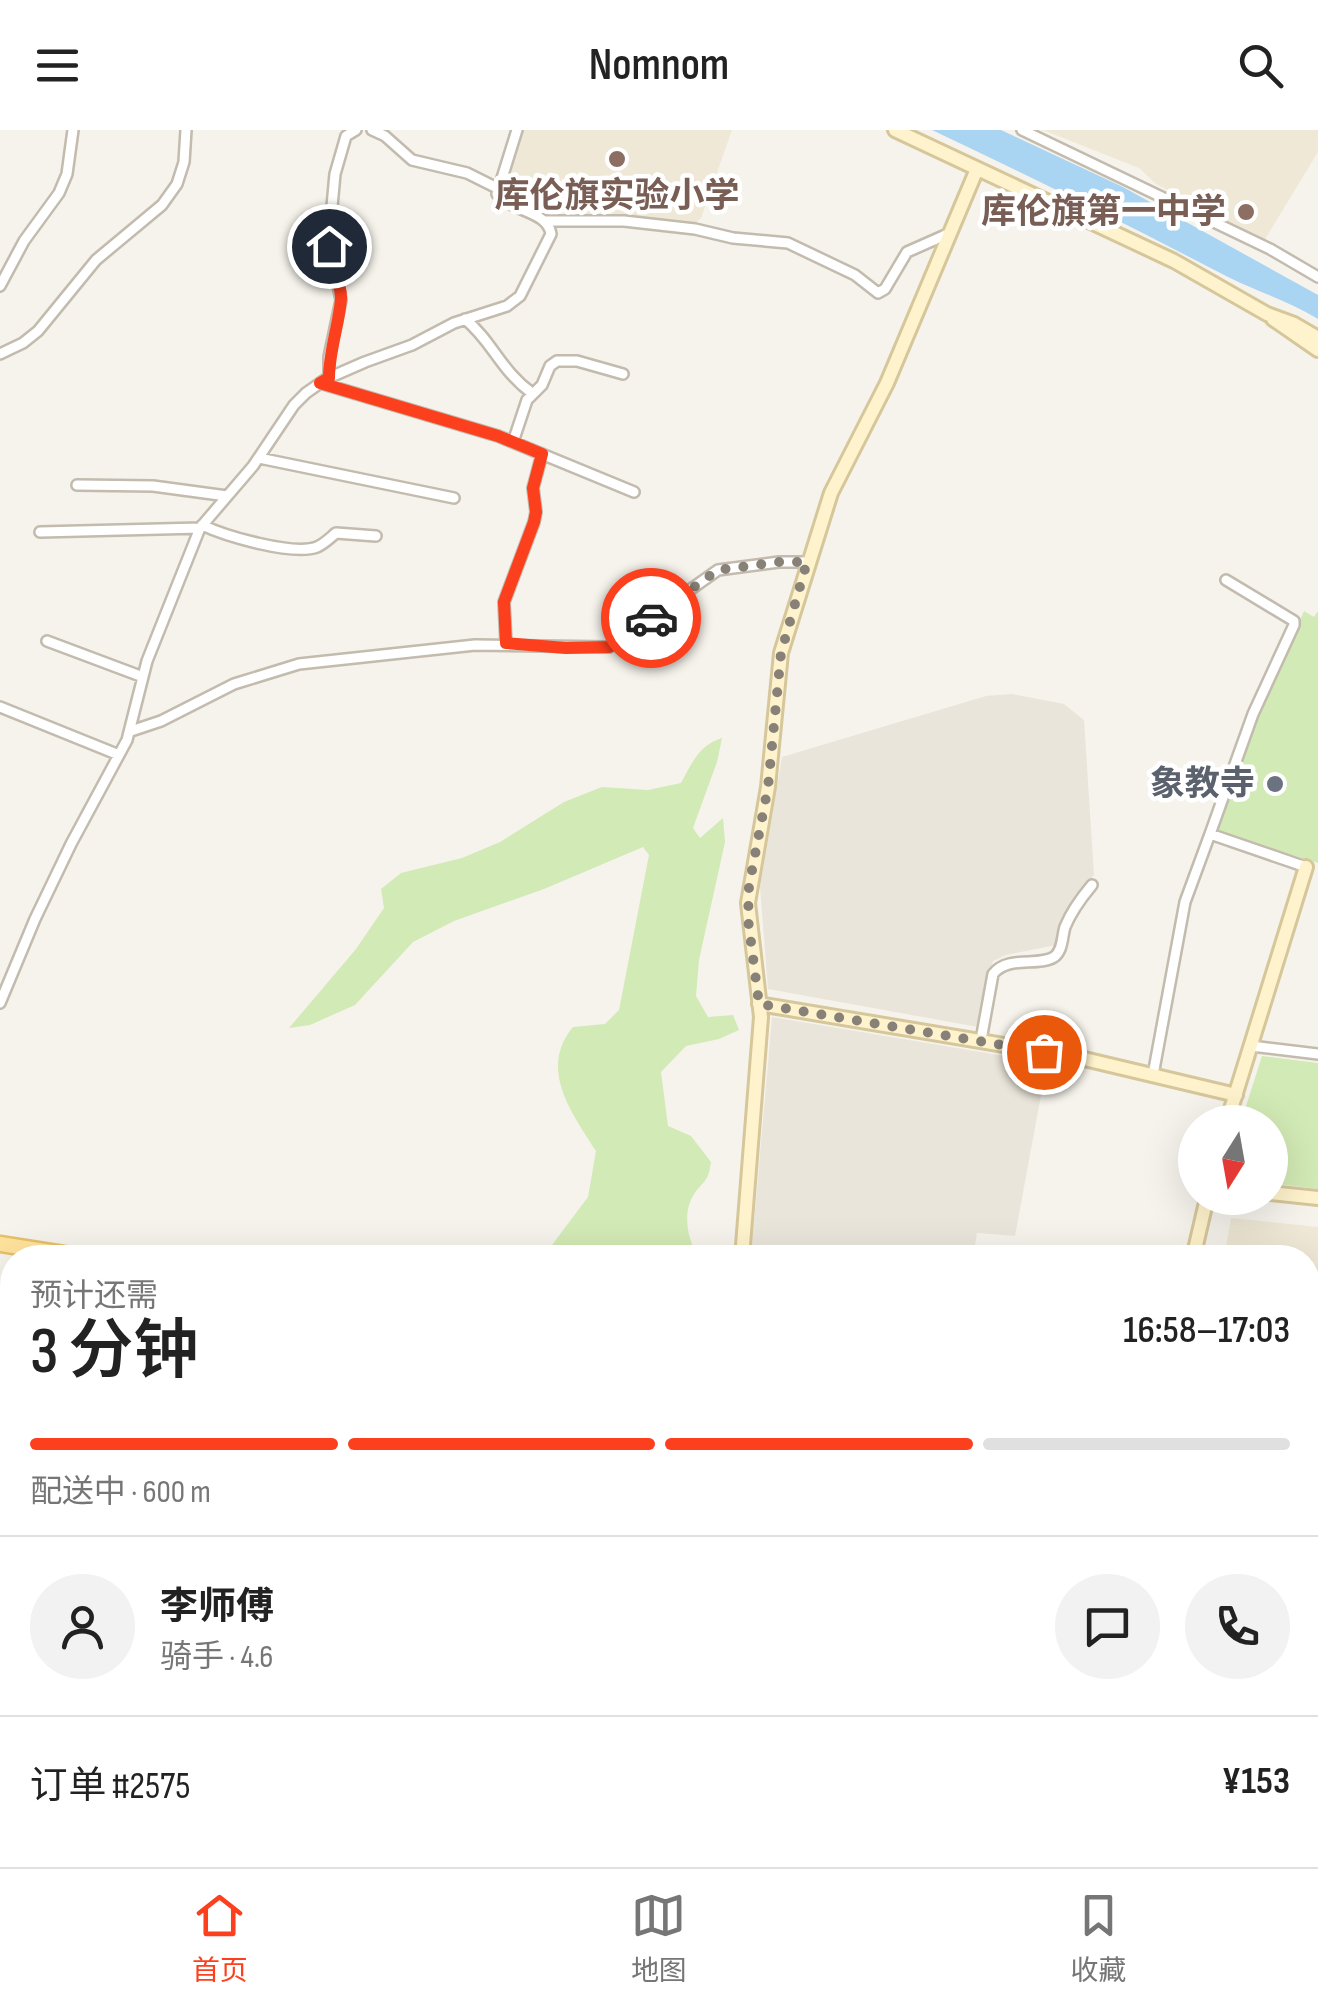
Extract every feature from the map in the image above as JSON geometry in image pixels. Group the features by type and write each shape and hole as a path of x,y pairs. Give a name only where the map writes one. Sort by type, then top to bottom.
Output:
{"street":[{"path":"0,286 24,240 60,193 67,174 73,130"},
{"path":"0,354 23,344 38,331 96,260 162,205 177,184 184,162 186,130"},
{"path":"324,381 341,300 336,276 327,260 334,174 346,136 356,130"},
{"path":"372,130 385,136 404,156 467,173 497,188 504,202 546,221 624,222 788,243 855,274 878,293 885,289 908,252 950,234"},
{"path":"497,188 517,130"},
{"path":"895,130 1174,262 1318,338"},
{"path":"1022,130 1270,249 1318,277"},
{"path":"743,1245 759,1004 748,919 749,886 768,787 781,653 830,494 888,383 977,169"},
{"path":"0,1003 34,919 131,730 156,635 201,526 259,458 294,406 324,381 465,319 507,306 520,296 551,234 546,221"},
{"path":"1268,314 1318,350"},
{"path":"465,319 480,331 508,373 533,394"},
{"path":"0,338 13,347"},
{"path":"513,442 528,400 542,385 550,366 577,361 623,374"},
{"path":"324,381 513,442 634,492"},
{"path":"506,643 504,602 534,522 533,488 542,454"},
{"path":"259,458 454,498"},
{"path":"77,485 153,486 227,496"},
{"path":"40,532 201,526 226,536 294,548 320,546 336,534 376,536"},
{"path":"131,730 161,721 234,684 299,664 506,643 609,647 718,570 807,562"},
{"path":"1153,1075 1185,902 1253,714 1294,625 1294,621 1226,580"},
{"path":"47,641 144,677"},
{"path":"0,708 118,755"},
{"path":"1210,834 1306,867 1233,1105"},
{"path":"982,1040 997,968 1052,959 1059,953 1066,926 1092,885"},
{"path":"759,1004 1076,1057 1236,1095"},
{"path":"1251,1046 1318,1054"},
{"path":"1288,1195 1318,1198"},
{"path":"1196,1245 1203,1215"},
{"path":"0,1490 0,1500"}],"shaded area":[{"name":"库伦旗实验小学","path":"522,130 732,130 701,218 694,225 609,213 580,218 505,195 502,189"},
{"name":"库伦旗第一中学","path":"1043,130 1318,130 1318,152 1264,241 1156,184 1139,168"},
{"path":"1012,694 1064,704 1084,720 1094,875 1069,906 1056,945 993,961 978,1027 768,989 760,887 782,757 986,696"},
{"path":"772,1017 1047,1063 1015,1236 977,1233 975,1245 752,1245"},
{"path":"1231,1218 1318,1227 1318,1245 1226,1245"}],"green space":[{"name":"象教寺","path":"1304,611 1314,617 1318,611 1318,863 1216,831 1249,737"},
{"path":"722,738 693,828 700,838 723,818 725,842 699,960 696,996 708,1017 733,1015 739,1030 686,1046 661,1072 668,1126 691,1136 711,1162 707,1178 693,1196 688,1211 693,1245 552,1245 588,1197 596,1151 562,1091 558,1059 573,1027 605,1024 619,1010 649,855 643,847 544,889 454,921 413,942 355,1005 310,1025 289,1028 356,949 384,908 381,889 401,873 462,858 500,842 564,802 602,787 648,790 681,783 702,750"},
{"path":"1262,1056 1318,1063 1318,1189 1288,1185 1288,1105 1246,1105"}],"water":[{"path":"932,130 1001,130 1123,187 1318,295 1318,319 1228,277"}],"way so far":[{"path":"651,618 718,570 807,562 776,678 768,787 749,886 748,919 759,1004 1044,1052"}],"place":[{"name":"库伦旗实验小学","path":"617,159"},
{"name":"库伦旗第一中学","path":"1246,212"},
{"name":"象教寺","path":"1275,784"}],"route":[{"path":"329,246 327,260 336,276 341,300 329,358 329,378 320,383 498,436 542,454 533,488 534,522 504,602 506,643 609,647 651,618"}]}
